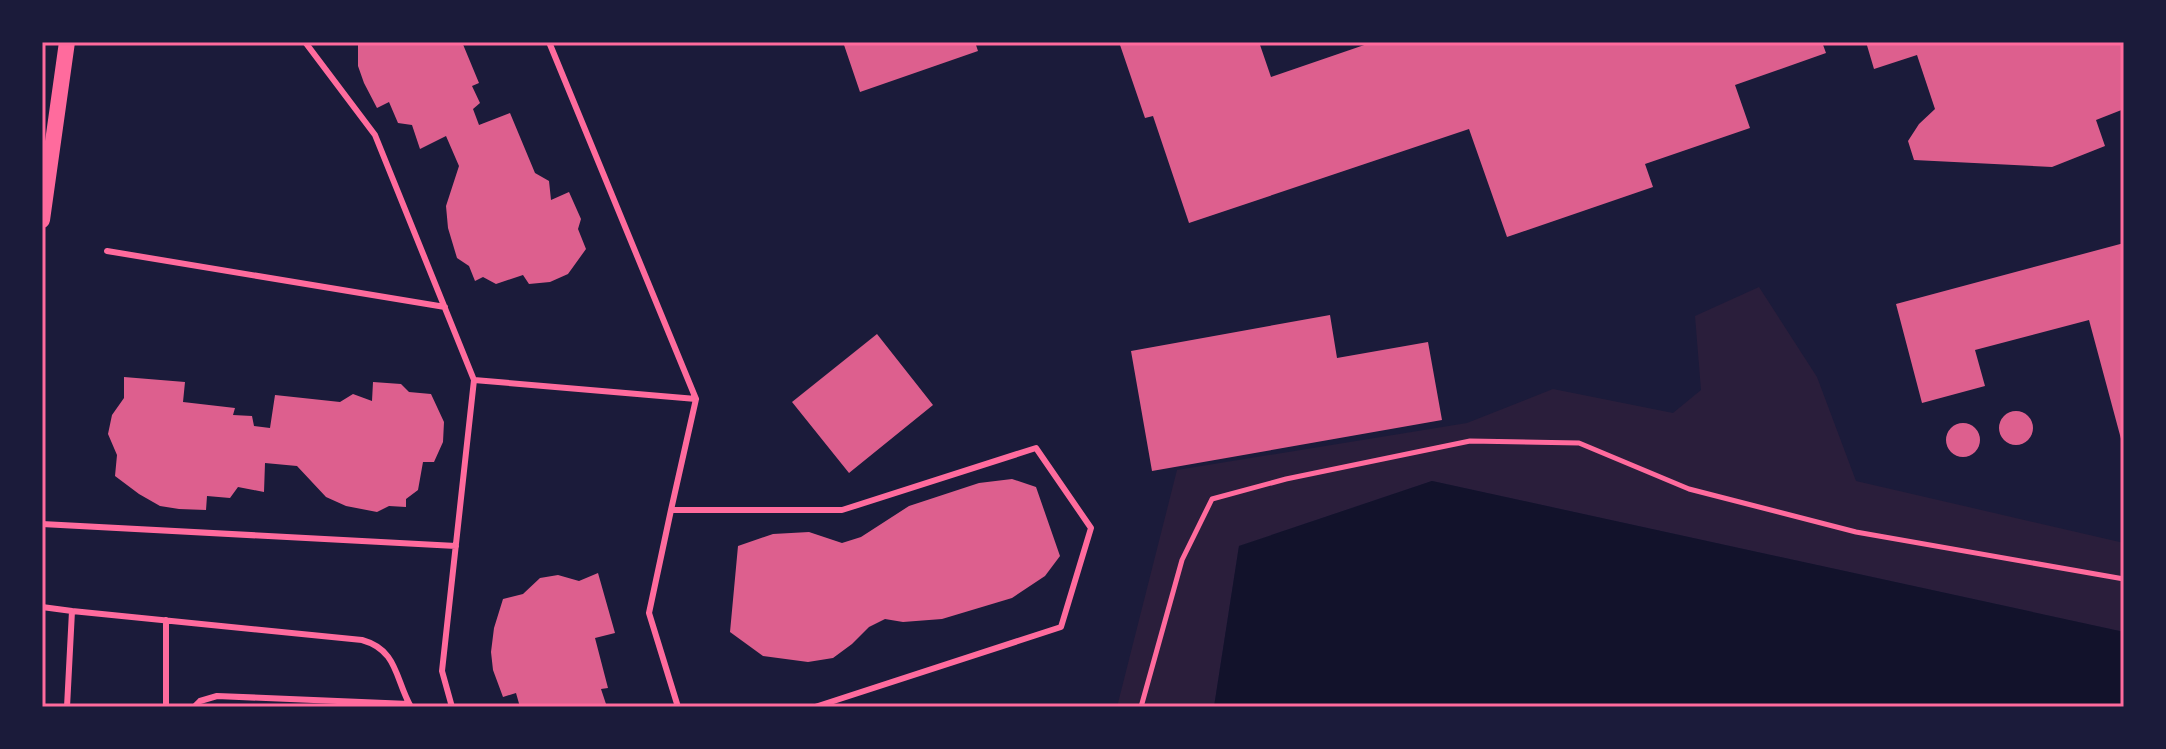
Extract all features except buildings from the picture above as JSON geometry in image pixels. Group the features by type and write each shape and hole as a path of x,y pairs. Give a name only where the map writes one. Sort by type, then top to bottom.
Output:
{"main road":[{"path":"42,220 67,42"}],"lane":[{"path":"305,42 375,135 474,380 442,671 452,707"},
{"path":"549,42 696,399 649,613 678,707"},
{"path":"107,251 445,307"},
{"path":"474,380 696,399"},
{"path":"671,510 842,510 1036,448 1091,528 1061,627 815,707"},
{"path":"42,524 456,546"},
{"path":"42,607 362,640 373,643 390,657 410,705 217,696 200,701 194,707"},
{"path":"67,707 72,611"},
{"path":"166,620 166,707"}],"path":[{"path":"1141,707 1182,560 1212,499 1286,479 1470,441 1579,443 1689,489 1856,532 2124,579"}],"shaded area":[{"path":"1759,287 1817,377 1856,481 2124,543 2124,632 1432,481 1239,546 1214,707 1117,707 1177,470 1467,423 1553,389 1673,413 1701,390 1695,316"},
{"path":"1432,481 2124,632 2124,707 1214,707 1239,546"}]}
